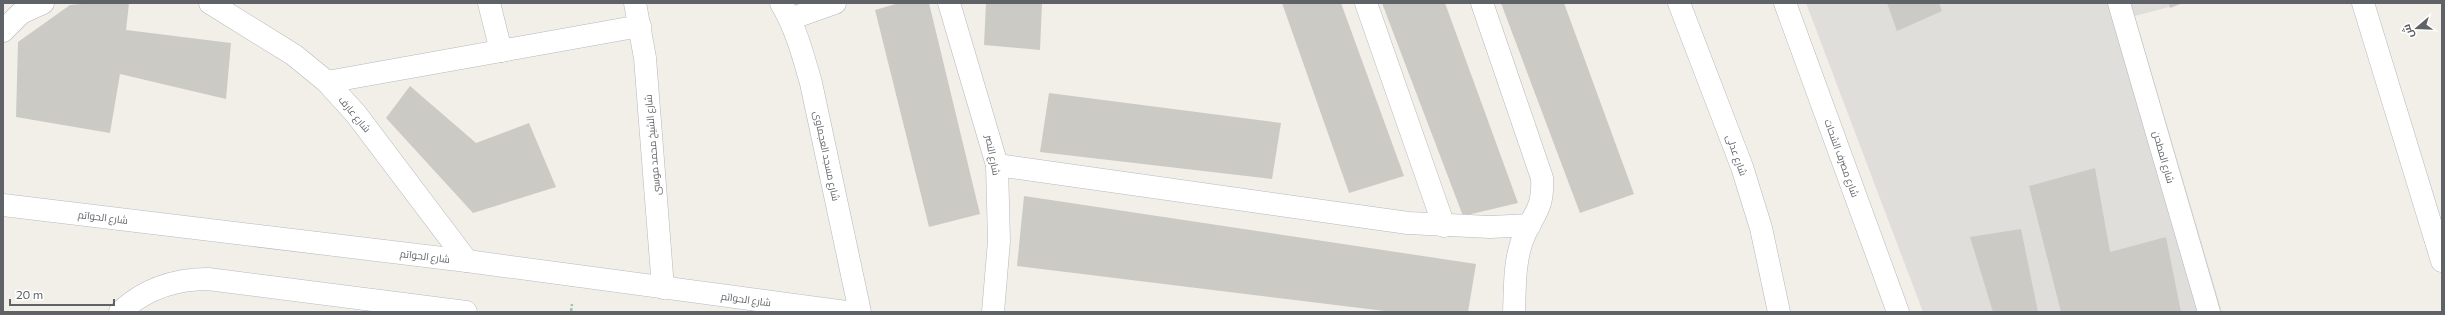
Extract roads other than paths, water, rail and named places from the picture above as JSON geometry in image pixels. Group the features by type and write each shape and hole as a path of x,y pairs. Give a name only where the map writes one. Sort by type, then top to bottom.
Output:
{"street":[{"path":"3,31 20,8 43,3"},
{"name":"شارع عارف","path":"210,3 294,55 327,82 356,114 467,261"},
{"path":"489,3 501,51"},
{"name":"شارع الشيخ محمد موسى","path":"635,3 645,58 663,288"},
{"path":"785,11 835,3"},
{"name":"شارع النصر","path":"949,3 997,165 999,241 993,312"},
{"path":"1366,3 1444,226"},
{"path":"1482,3 1542,178 1543,196 1522,242 1516,266 1514,312"},
{"name":"شارع عدلى","path":"1679,3 1742,167 1761,228 1779,312"},
{"name":"شارع مصرف الشحات","path":"1786,3 1898,312"},
{"name":"شارع المطحن","path":"2119,3 2209,312"},
{"path":"2363,3 2442,261"},
{"name":"شارع مسجد العجماوى","path":"785,11 811,83 860,312"},
{"path":"327,82 640,26"},
{"path":"997,165 1408,223 1444,226 1530,225"},
{"name":"شارع الحواتم","path":"3,205 467,261 846,312"},
{"path":"120,312 132,301 157,287 185,279 208,279 466,312"}]}
